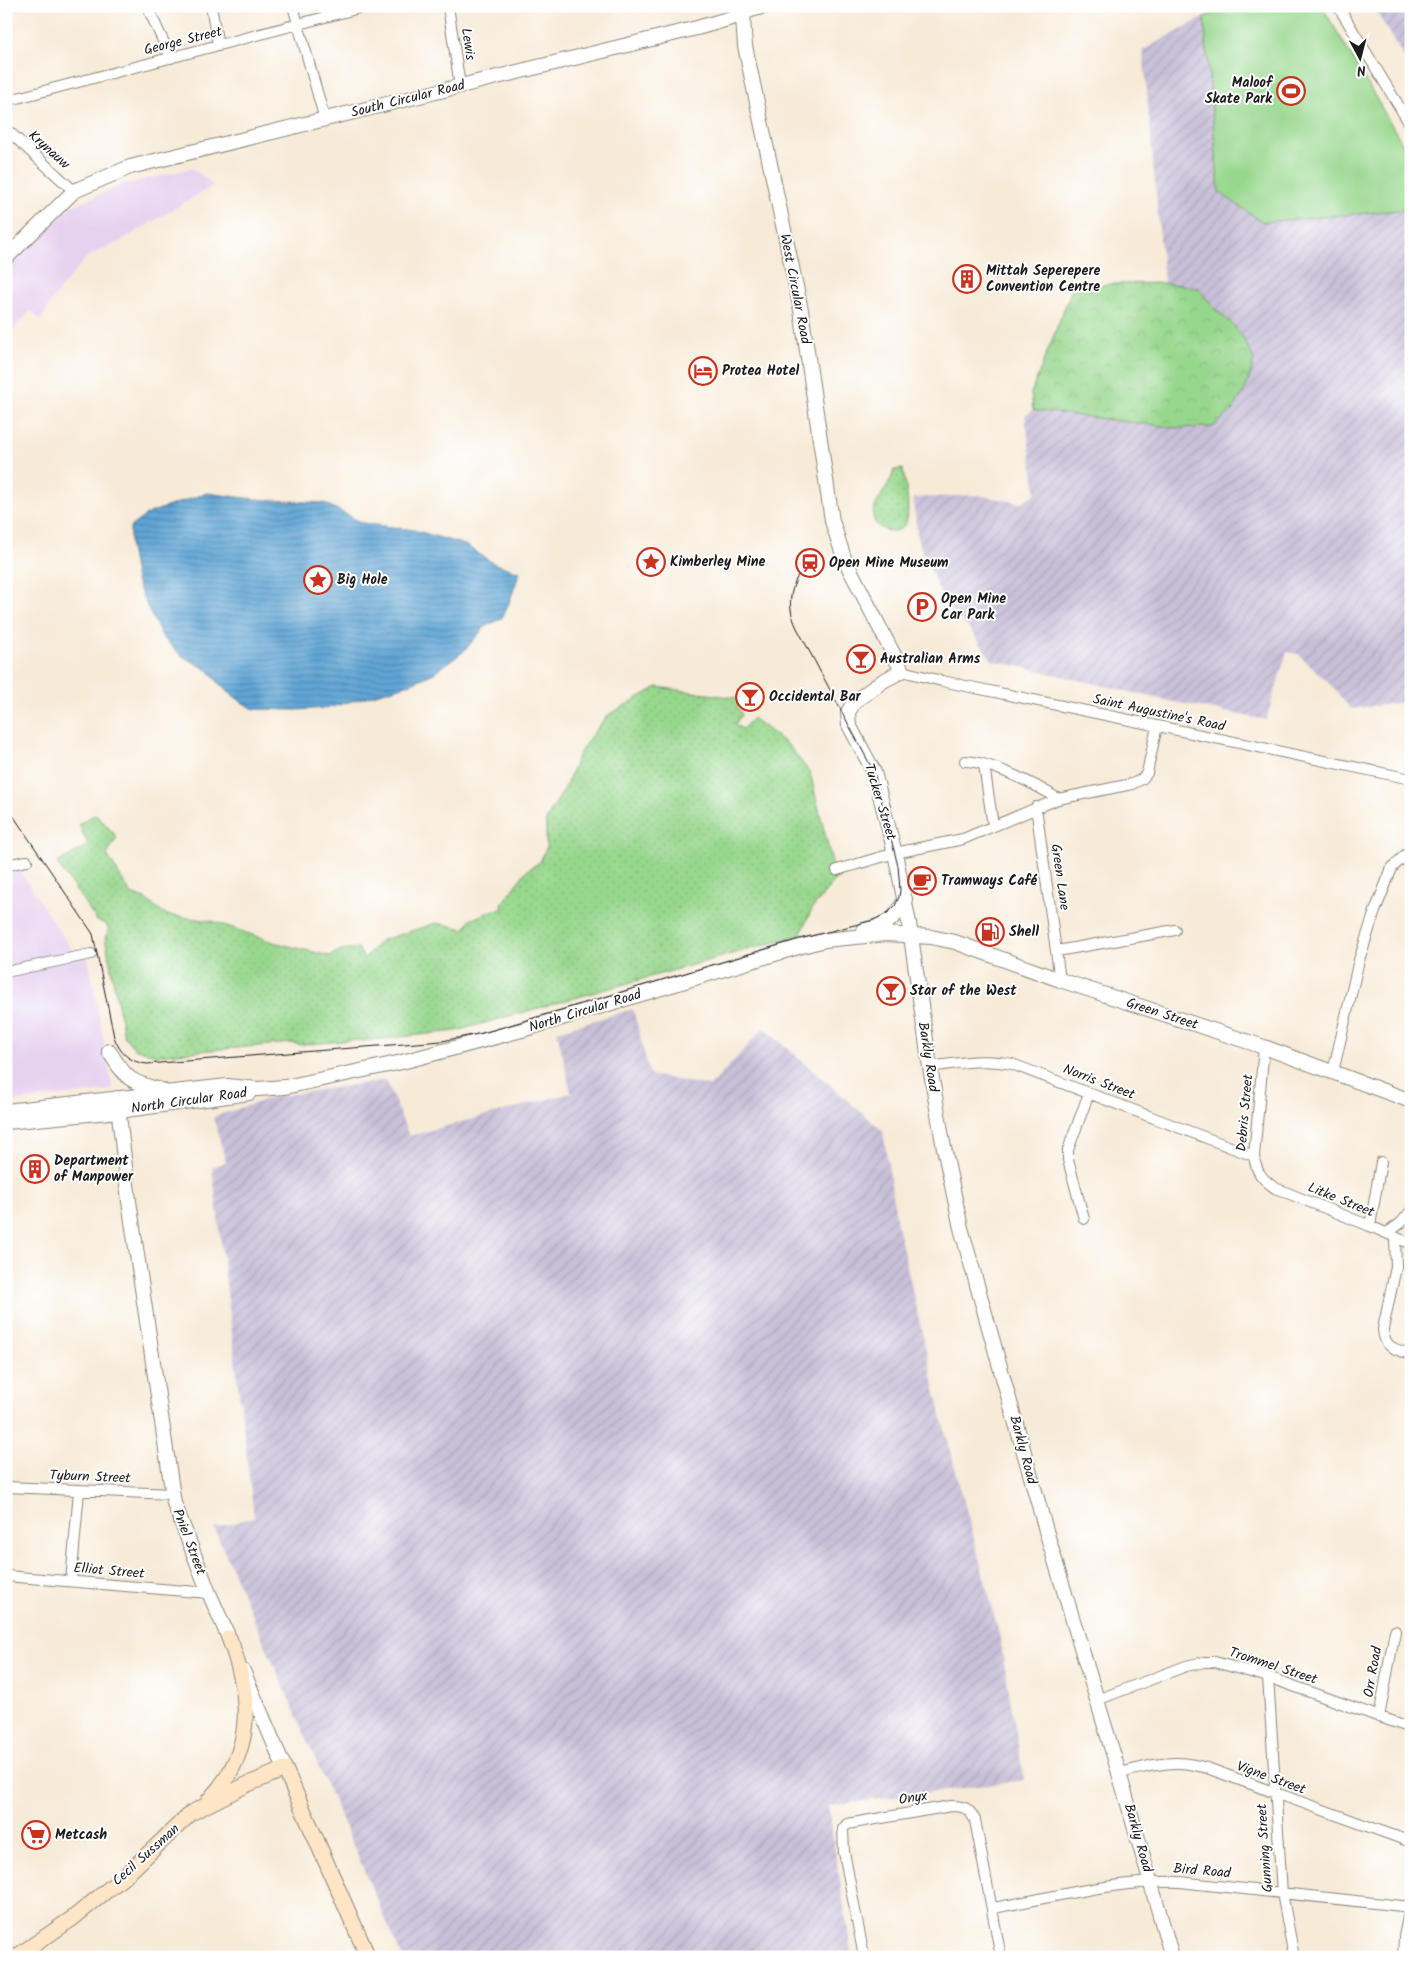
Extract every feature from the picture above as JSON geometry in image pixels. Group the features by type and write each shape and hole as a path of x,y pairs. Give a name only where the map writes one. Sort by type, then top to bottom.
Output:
{"main road":[{"path":"191,1813 208,1801 221,1786 239,1752 244,1733 245,1694 242,1675 229,1638"},
{"name":"Cecil Sussman","path":"16,1957 73,1918 126,1875 191,1813 246,1785 286,1768"},
{"name":"Pniel Street","path":"286,1768 368,1957"}],"street":[{"path":"147,6 170,58"},
{"path":"211,6 218,46"},
{"path":"293,6 325,120"},
{"name":"George Street","path":"6,101 367,6"},
{"name":"Lewis","path":"448,6 460,86"},
{"path":"746,10 772,6"},
{"path":"1338,6 1411,126"},
{"name":"South Circular Road","path":"74,191 130,167 697,28 746,10"},
{"name":"West Circular Road","path":"746,10 743,25 745,46 801,310 832,521 844,558 902,670"},
{"name":"Krynauw","path":"6,130 74,191"},
{"path":"6,258 74,191"},
{"name":"Saint Augustine's Road","path":"902,670 942,681 1411,779"},
{"name":"Tucker Street","path":"902,670 860,696 850,708 848,718 849,725 874,772 895,853 911,935"},
{"path":"837,870 895,853 964,839 1058,798 1132,784 1142,779 1147,773 1157,726"},
{"path":"965,761 974,761 1036,785 1058,798"},
{"path":"984,765 993,826"},
{"name":"Green Lane","path":"1036,807 1060,980"},
{"path":"1333,1072 1359,960 1375,911 1392,868 1411,851"},
{"path":"6,865 27,861"},
{"path":"822,941 885,923 894,918 905,899"},
{"path":"1057,952 1175,930"},
{"name":"North Circular Road","path":"118,1104 172,1092 227,1086 258,1089 304,1084 402,1062 522,1030 822,941 871,935 911,935"},
{"name":"Green Street","path":"911,935 941,938 962,944 1060,980 1264,1047 1411,1101"},
{"name":"Barkly Road","path":"911,935 930,1067 943,1143 961,1228 1046,1534 1119,1773 1172,1957"},
{"path":"6,972 92,954"},
{"name":"Debris Street","path":"1262,1180 1256,1168 1254,1156 1264,1047"},
{"path":"109,1050 123,1072 135,1082 140,1085 172,1092"},
{"name":"Norris Street","path":"930,1067 980,1060 994,1060 1012,1064 1254,1156"},
{"name":"North Circular Road","path":"118,1104 241,1095 258,1089"},
{"path":"1084,1219 1068,1160 1068,1150 1089,1093"},
{"path":"6,1111 118,1104"},
{"path":"6,1122 118,1104"},
{"name":"Pniel Street","path":"118,1104 129,1201 156,1374 172,1494 209,1593 286,1768"},
{"path":"1370,1226 1381,1162"},
{"name":"Litke Street","path":"1262,1180 1275,1188 1411,1244"},
{"path":"1411,1211 1391,1235 1396,1266 1383,1329 1384,1338 1389,1346 1411,1354"},
{"name":"Tyburn Street","path":"6,1487 172,1494"},
{"path":"71,1581 79,1491"},
{"name":"Elliot Street","path":"6,1576 209,1593"},
{"name":"Orr Road","path":"1379,1717 1395,1631"},
{"name":"Trommel Street","path":"1097,1700 1186,1666 1204,1662 1221,1664 1268,1676 1411,1728"},
{"name":"Gunning Street","path":"1268,1676 1282,1893 1294,1957"},
{"name":"Vigne Street","path":"1119,1773 1178,1763 1206,1768 1276,1795 1411,1842"},
{"name":"Onyx","path":"864,1957 844,1852 843,1829 847,1824 950,1806 963,1806 970,1810 975,1820 1001,1957"},
{"name":"Bird Road","path":"993,1908 1150,1881 1180,1882 1410,1905"},
{"path":"1404,1957 1410,1905"}],"shaded area":[{"path":"1374,6 1411,6 1411,69 1376,11"},
{"path":"1204,17 1219,192 1262,222 1411,209 1411,701 1351,709 1328,682 1298,654 1287,652 1266,720 1164,700 992,660 972,632 943,600 918,540 913,498 977,495 1021,503 1036,493 1025,416 1033,410 1177,428 1212,427 1233,410 1247,385 1253,360 1243,337 1216,310 1198,288 1164,283 1143,50"},
{"path":"192,168 214,185 117,243 87,257 53,298 41,320 31,311 6,337 6,268 67,208 122,185"},
{"path":"6,850 73,952 78,952 88,958 113,1090 6,1102"},
{"path":"633,1009 650,1075 710,1086 764,1028 883,1131 897,1224 942,1419 999,1633 1024,1780 828,1806 852,1957 402,1957 214,1528 254,1517 212,1167 226,1162 213,1117 274,1097 386,1080 409,1136 571,1093 557,1031"}],"green space":[{"name":"Maloof Skate Park","path":"1230,6 1322,6 1411,158 1411,209 1262,222 1219,192 1204,17"},
{"path":"1164,283 1198,288 1216,310 1243,337 1254,360 1247,385 1233,410 1213,427 1177,428 1033,410 1031,393 1072,289 1110,284"},
{"path":"903,469 908,501 907,519 905,525 900,529 889,531 878,526 874,521 874,510 894,470"},
{"path":"657,687 744,699 737,707 742,715 735,724 742,729 753,718 789,746 810,773 836,879 812,909 800,935 456,1031 363,1041 353,1040 301,1045 292,1043 155,1055 134,1048 124,1036 105,937 109,930 106,924 97,921 57,863 88,845 79,824 96,814 117,837 107,855 131,894 145,899 167,915 212,921 273,942 330,956 341,950 358,948 364,959 380,941 436,923 465,929 470,920 494,910 503,909 502,903 527,870 540,862 546,848 546,820 565,788 579,754 588,740 607,716"}],"water":[{"path":"207,493 253,499 324,503 363,523 414,530 465,545 495,564 520,572 502,618 485,627 463,652 434,673 407,685 328,708 296,710 254,709 223,688 208,670 182,656 163,638 136,581 130,548 130,527 149,513"}],"tram line":[{"path":"6,805 93,934 116,1043 130,1059 147,1064 442,1041 483,1033 800,939 874,920 889,912 895,906 900,890 898,866 874,772 797,628 793,617 791,607 792,590 808,553"}],"place":[{"name":"Maloof Skate Park","path":"1291,91"},
{"name":"Mittah Seperepere Convention Centre","path":"967,279"},
{"name":"Protea Hotel","path":"703,371"},
{"name":"Kimberley Mine","path":"651,562"},
{"name":"Open Mine Museum","path":"810,563"},
{"name":"Big Hole","path":"318,580"},
{"name":"Open Mine Car Park","path":"922,607"},
{"name":"Australian Arms","path":"861,659"},
{"name":"Occidental Bar","path":"750,697"},
{"name":"Tramways Café","path":"922,881"},
{"name":"Shell","path":"990,932"},
{"name":"Star of the West","path":"891,991"},
{"name":"Department of Manpower","path":"35,1169"},
{"name":"Metcash","path":"36,1835"}]}
